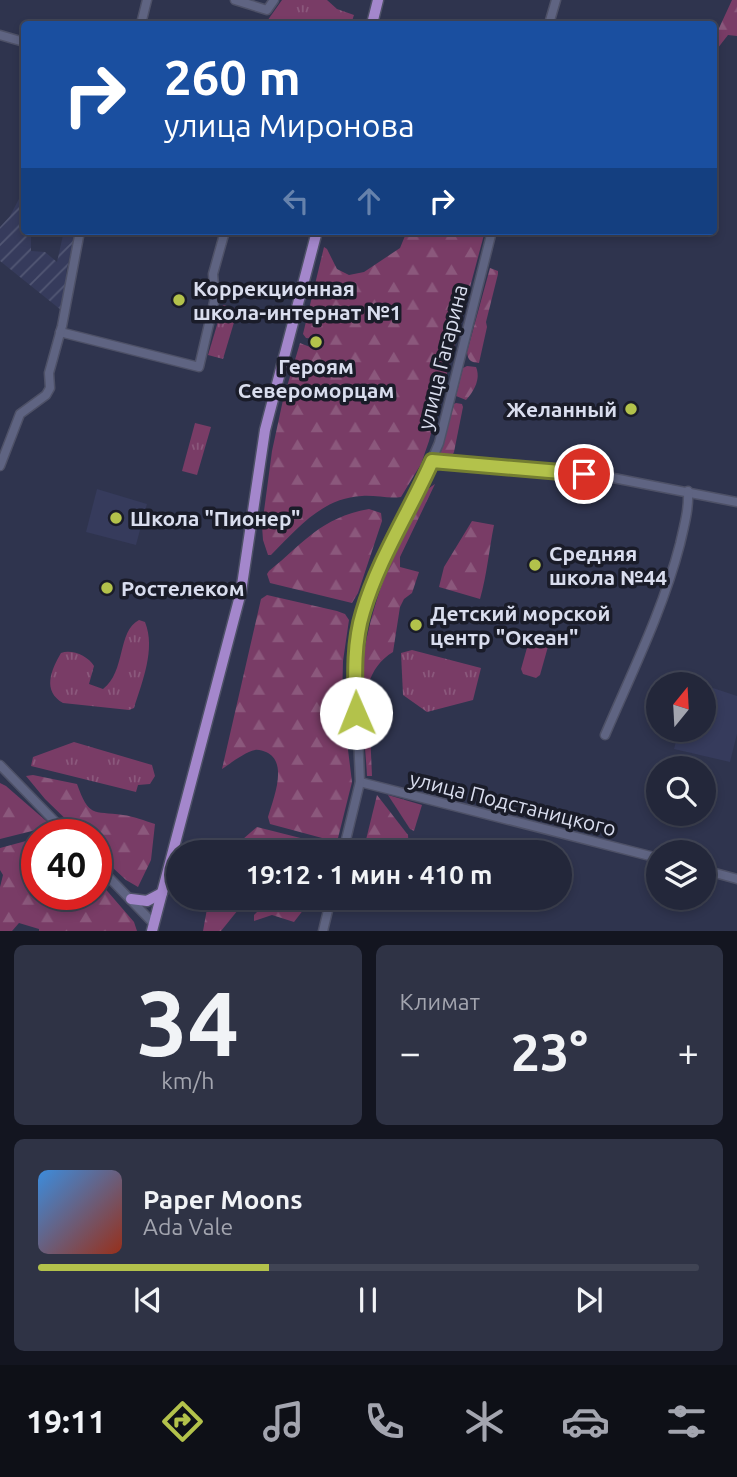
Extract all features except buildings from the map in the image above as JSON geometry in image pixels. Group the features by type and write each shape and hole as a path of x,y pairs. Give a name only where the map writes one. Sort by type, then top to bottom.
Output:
{"main road":[{"path":"373,21 378,0"},
{"path":"153,927 242,592 265,430 316,235"},
{"path":"131,899 147,901 162,893"}],"street":[{"path":"142,21 147,0"},
{"path":"235,0 267,10 274,0"},
{"path":"550,21 556,0"},
{"path":"0,35 21,41"},
{"path":"0,466 20,414 48,391 49,373 79,235"},
{"path":"60,332 198,368 215,299 213,274 224,235"},
{"name":"улица Гагарина","path":"346,840 360,782 355,661 361,618 377,572 432,461 445,422 491,235"},
{"path":"432,461 584,474 737,502"},
{"path":"606,735 674,567 689,508 688,491"},
{"path":"2,769 52,819"},
{"name":"улица Подстаницкого","path":"360,782 646,855"},
{"path":"716,873 737,879"},
{"path":"112,880 153,927"},
{"path":"323,931 328,910"}],"shaded area":[{"path":"20,197 21,235 31,235 31,251 45,252 57,262 63,235 75,235 66,272 66,295 61,310 0,261 0,227 10,216"},
{"name":"Школа \"Пионер\"","path":"97,489 147,504 136,545 86,532"},
{"path":"716,689 737,696 737,734 730,762 716,759 716,756 674,749 676,742 716,742"}],"green space":[{"path":"282,0 327,0 337,9 354,15 352,21 267,21"},
{"path":"732,0 737,0 737,36 728,35 717,49 717,32"},
{"path":"405,235 484,235 421,464 401,497 362,496 335,502 312,516 268,555 262,526 272,451 283,400 300,343 315,349 322,345 317,339 306,338 303,334 324,247 337,269 349,275 364,272 400,248"},
{"path":"490,268 498,271 498,274 479,363 470,360 467,352"},
{"path":"223,305 238,309 223,359 208,355"},
{"path":"476,367 478,376 474,389 466,400 456,396 463,368"},
{"path":"456,403 462,404 463,407 454,452 446,459 440,455"},
{"path":"195,423 211,427 197,475 182,471"},
{"path":"435,484 400,557 400,567 419,572 412,593 404,599 400,607 393,652 384,658 368,685 372,776 367,776 362,690 363,662 369,629 384,580 412,513 420,499"},
{"path":"369,509 381,513 382,521 358,593 352,603 270,583 267,574 269,571 314,532 338,518"},
{"path":"472,521 494,525 480,599 439,587 444,567"},
{"path":"267,595 337,611 345,614 349,620 343,661 342,701 352,782 338,840 270,824 268,817 278,782 278,772 273,757 266,752 251,751 222,769 261,599"},
{"path":"139,620 145,622 149,643 144,676 134,708 129,710 63,703 56,698 52,693 50,680 61,653 75,653 88,659 94,666 89,684 103,689 115,673 127,633"},
{"path":"535,634 547,638 549,643 540,675 536,678 523,674 521,669 530,637"},
{"path":"412,650 481,668 473,700 427,712 403,695 401,653"},
{"path":"74,742 152,765 155,776 150,784 138,785 136,792 31,766 33,757"},
{"path":"26,776 77,784 85,802 93,810 131,816 155,824 151,860 138,887 112,867 112,819 66,819"},
{"path":"0,783 44,819 21,819 21,834 0,839"},
{"path":"377,795 408,835 408,840 366,840"},
{"path":"388,795 422,805 414,831 410,829"},
{"path":"257,827 308,840 242,840"},
{"path":"21,842 21,910 112,910 112,897 134,922 137,931 39,931 19,923 12,931 0,931 0,887 3,875 0,870 0,848"},
{"path":"207,910 238,910 221,931 203,931"},
{"path":"259,910 303,910 294,922 272,915 254,921 254,915"}],"place":[{"name":"Коррекционная школа-интернат №1","path":"179,300"},
{"name":"Героям Cевероморцам","path":"316,342"},
{"name":"Желанный","path":"631,409"},
{"name":"Школа \"Пионер\"","path":"116,518"},
{"name":"Средняя школа №44","path":"535,565"},
{"name":"Ростелеком","path":"107,588"},
{"name":"Детский морской центр \"Океан\"","path":"416,625"}],"route":[{"path":"356,713 355,661 363,611 377,572 432,461 584,474"}]}
